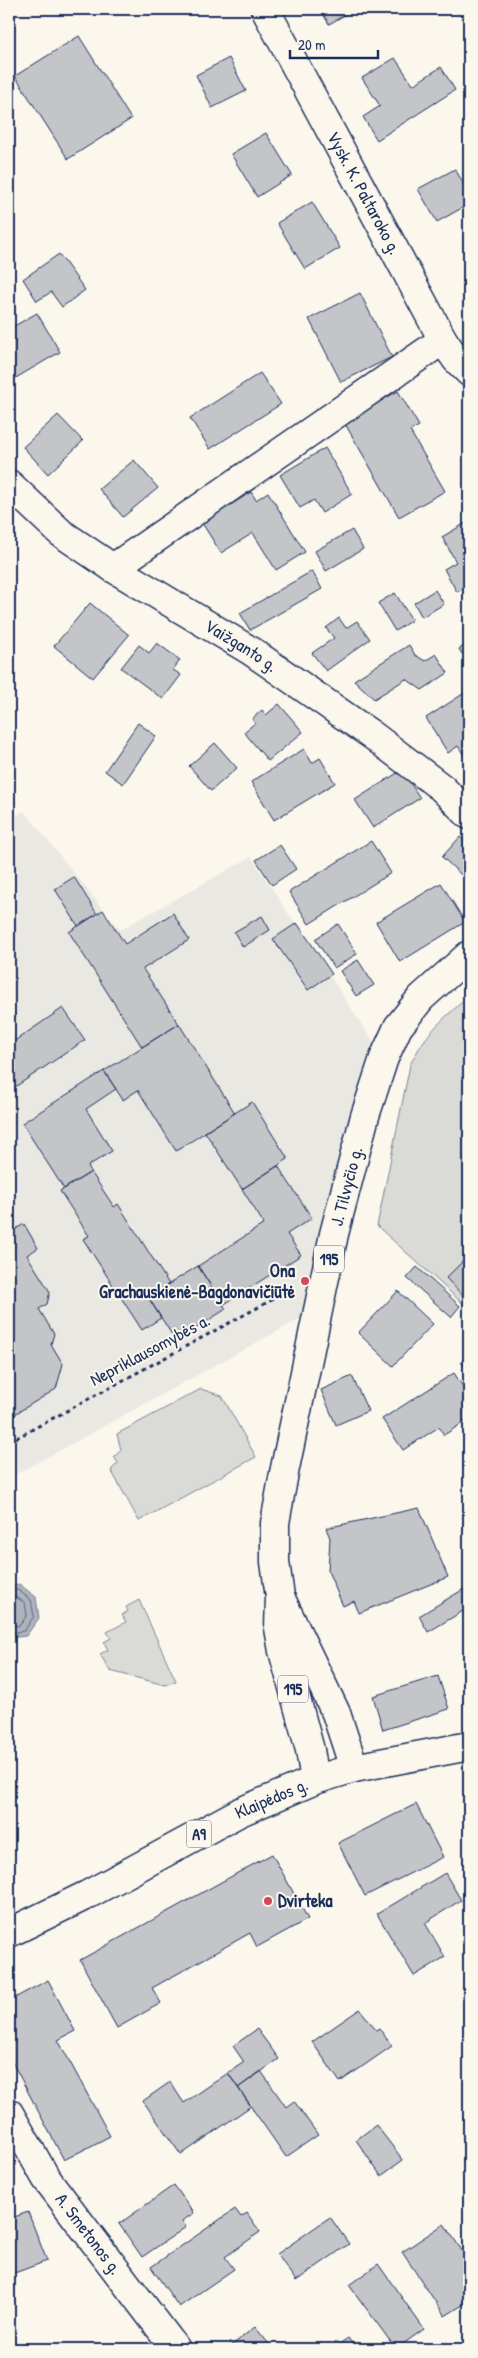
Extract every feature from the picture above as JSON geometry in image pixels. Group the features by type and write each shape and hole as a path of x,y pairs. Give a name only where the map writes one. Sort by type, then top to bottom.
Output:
{"main road":[{"name":"Vysk. K. Paltaroko g.","path":"265,9 443,340 456,359 469,372"},
{"path":"113,568 443,340"},
{"name":"Vaižganto g.","path":"9,484 61,533 113,568 259,656 372,735 442,788 469,815"},
{"name":"J. Tilvyčio g.","path":"280,1597 275,1562 275,1524 282,1481 334,1234 365,1116 384,1058 398,1027 421,998 469,955"},
{"path":"280,1597 336,1713 354,1768"},
{"name":"195","path":"280,1597 279,1628 283,1651 310,1750 315,1780"},
{"name":"Klaipėdos g.","path":"9,1933 87,1895 240,1812 315,1780 354,1768 469,1746"},
{"name":"A. Smetonos g.","path":"9,2113 46,2178 176,2349"}],"path":[{"name":"Nepriklausomybės a.","path":"9,1442 300,1285"}],"shaded area":[{"path":"24,811 120,930 251,857 384,1058 318,1309 9,1478 9,820"},
{"path":"469,996 469,1309 377,1226 410,1065 429,1035 443,1019"},
{"path":"201,1389 222,1396 256,1457 139,1521 111,1470 118,1463 114,1457 121,1450 117,1434"},
{"path":"139,1600 176,1681 165,1685 110,1671 100,1654 108,1650 104,1642 111,1638 107,1632 126,1622 122,1615 128,1611 126,1607"}],"water":[{"path":"19,1584 36,1597 39,1618 26,1636 9,1638 9,1586"}],"building":[{"path":"320,9 355,9 329,24"},
{"path":"79,36 131,119 68,159 15,76"},
{"path":"229,58 246,91 212,108 196,75"},
{"path":"395,58 413,85 441,67 455,90 377,140 363,117 380,106 362,78"},
{"path":"266,133 292,175 257,197 231,154"},
{"path":"455,169 469,193 469,204 437,222 418,189"},
{"path":"312,202 340,248 305,269 277,223"},
{"path":"59,254 85,290 62,307 51,292 37,301 23,279"},
{"path":"360,293 392,357 341,382 309,319"},
{"path":"37,313 60,352 9,382 9,329"},
{"path":"260,373 281,404 210,449 190,418"},
{"path":"398,391 419,426 410,431 445,491 399,517 344,422"},
{"path":"58,415 83,441 48,474 23,447"},
{"path":"325,448 352,494 322,513 314,500 300,508 280,475"},
{"path":"134,460 158,488 123,517 99,489"},
{"path":"251,492 256,500 268,492 305,552 276,570 253,533 221,553 202,523"},
{"path":"469,521 469,586 457,592 444,569 456,562 442,537"},
{"path":"352,530 363,549 326,571 315,551"},
{"path":"312,571 322,589 250,630 240,613"},
{"path":"435,590 444,604 422,617 414,603"},
{"path":"395,593 412,620 395,631 378,603"},
{"path":"90,603 129,635 93,678 54,646"},
{"path":"339,618 346,628 357,621 370,639 326,671 312,653 334,638 326,628"},
{"path":"157,643 180,660 173,670 181,675 163,699 121,668 139,645 149,653"},
{"path":"469,643 469,650 462,654 459,649"},
{"path":"409,645 415,655 425,661 436,654 448,673 422,690 406,679 374,699 354,680"},
{"path":"469,690 469,763 458,746 448,753 426,718"},
{"path":"279,704 303,732 268,761 244,732 255,723 252,719 262,710 266,715"},
{"path":"138,723 156,736 123,784 105,771"},
{"path":"215,743 237,768 211,791 189,766"},
{"path":"304,749 312,763 320,758 335,783 274,820 251,782"},
{"path":"402,770 420,798 373,828 355,800"},
{"path":"460,837 469,845 469,882 442,857"},
{"path":"371,841 391,873 309,924 289,892"},
{"path":"280,845 296,869 272,885 256,860"},
{"path":"74,877 97,914 78,926 55,889"},
{"path":"441,883 465,922 400,962 376,922"},
{"path":"103,910 125,944 173,913 189,940 143,969 179,1024 142,1047 69,932"},
{"path":"262,916 270,930 243,947 234,932"},
{"path":"297,923 332,974 308,990 273,939"},
{"path":"338,924 357,954 334,968 315,939"},
{"path":"358,960 374,985 356,996 340,971"},
{"path":"63,1008 85,1040 9,1091 9,1036 13,1042"},
{"path":"179,1024 235,1113 176,1151 138,1090 123,1100 104,1071"},
{"path":"104,1071 116,1089 86,1109 112,1151 88,1166 91,1172 64,1189 22,1123"},
{"path":"252,1102 288,1159 242,1189 205,1132"},
{"path":"278,1166 312,1218 287,1234 301,1255 223,1305 198,1266 264,1224 242,1189"},
{"path":"91,1172 114,1207 118,1204 169,1284 148,1297 161,1318 142,1330 83,1239 89,1236 60,1191"},
{"path":"24,1224 38,1248 27,1255 50,1292 47,1304 39,1309 54,1334 51,1344 63,1364 56,1389 10,1417 9,1233"},
{"path":"469,1255 469,1302 446,1278"},
{"path":"198,1266 226,1309 176,1341 148,1297"},
{"path":"417,1267 460,1306 451,1317 407,1278"},
{"path":"398,1291 433,1324 393,1366 358,1333"},
{"path":"469,1355 469,1372 461,1362"},
{"path":"454,1373 469,1396 469,1419 444,1435 439,1427 403,1450 382,1419"},
{"path":"352,1376 368,1411 336,1425 321,1390"},
{"path":"419,1508 448,1577 359,1613 354,1601 343,1606 328,1571 330,1538 326,1528"},
{"path":"469,1586 469,1616 466,1618 463,1611 428,1632 419,1616"},
{"path":"438,1676 449,1709 383,1730 373,1696"},
{"path":"416,1804 443,1857 365,1896 338,1843"},
{"path":"272,1854 308,1919 257,1947 250,1933 152,1988 161,2003 117,2028 80,1960"},
{"path":"445,1873 461,1900 425,1923 445,1957 414,1976 377,1914"},
{"path":"48,1980 75,2031 58,2040 110,2136 64,2160 9,2056 9,2001"},
{"path":"360,2009 376,2030 379,2028 392,2046 340,2082 312,2042"},
{"path":"257,2029 279,2059 238,2088 228,2073 244,2062 233,2046"},
{"path":"261,2071 286,2107 294,2101 318,2135 286,2157 238,2088"},
{"path":"228,2073 251,2106 181,2155 143,2101 170,2082 184,2103"},
{"path":"376,2125 403,2160 381,2176 356,2140"},
{"path":"174,2185 194,2213 182,2221 186,2227 142,2257 119,2224"},
{"path":"235,2209 241,2217 247,2213 260,2232 225,2257 234,2269 179,2307 151,2267"},
{"path":"28,2212 47,2261 9,2275 9,2219"},
{"path":"330,2217 349,2244 296,2281 277,2254"},
{"path":"444,2224 469,2261 469,2301 445,2316 402,2252"},
{"path":"378,2264 424,2329 396,2349 349,2285"},
{"path":"255,2327 273,2349 227,2349"},
{"path":"348,2338 357,2349 332,2349"}],"place":[{"name":"Ona Grachauskienė-Bagdonavičiūtė","path":"305,1281"},
{"name":"Dvirteka","path":"268,1901"}]}
